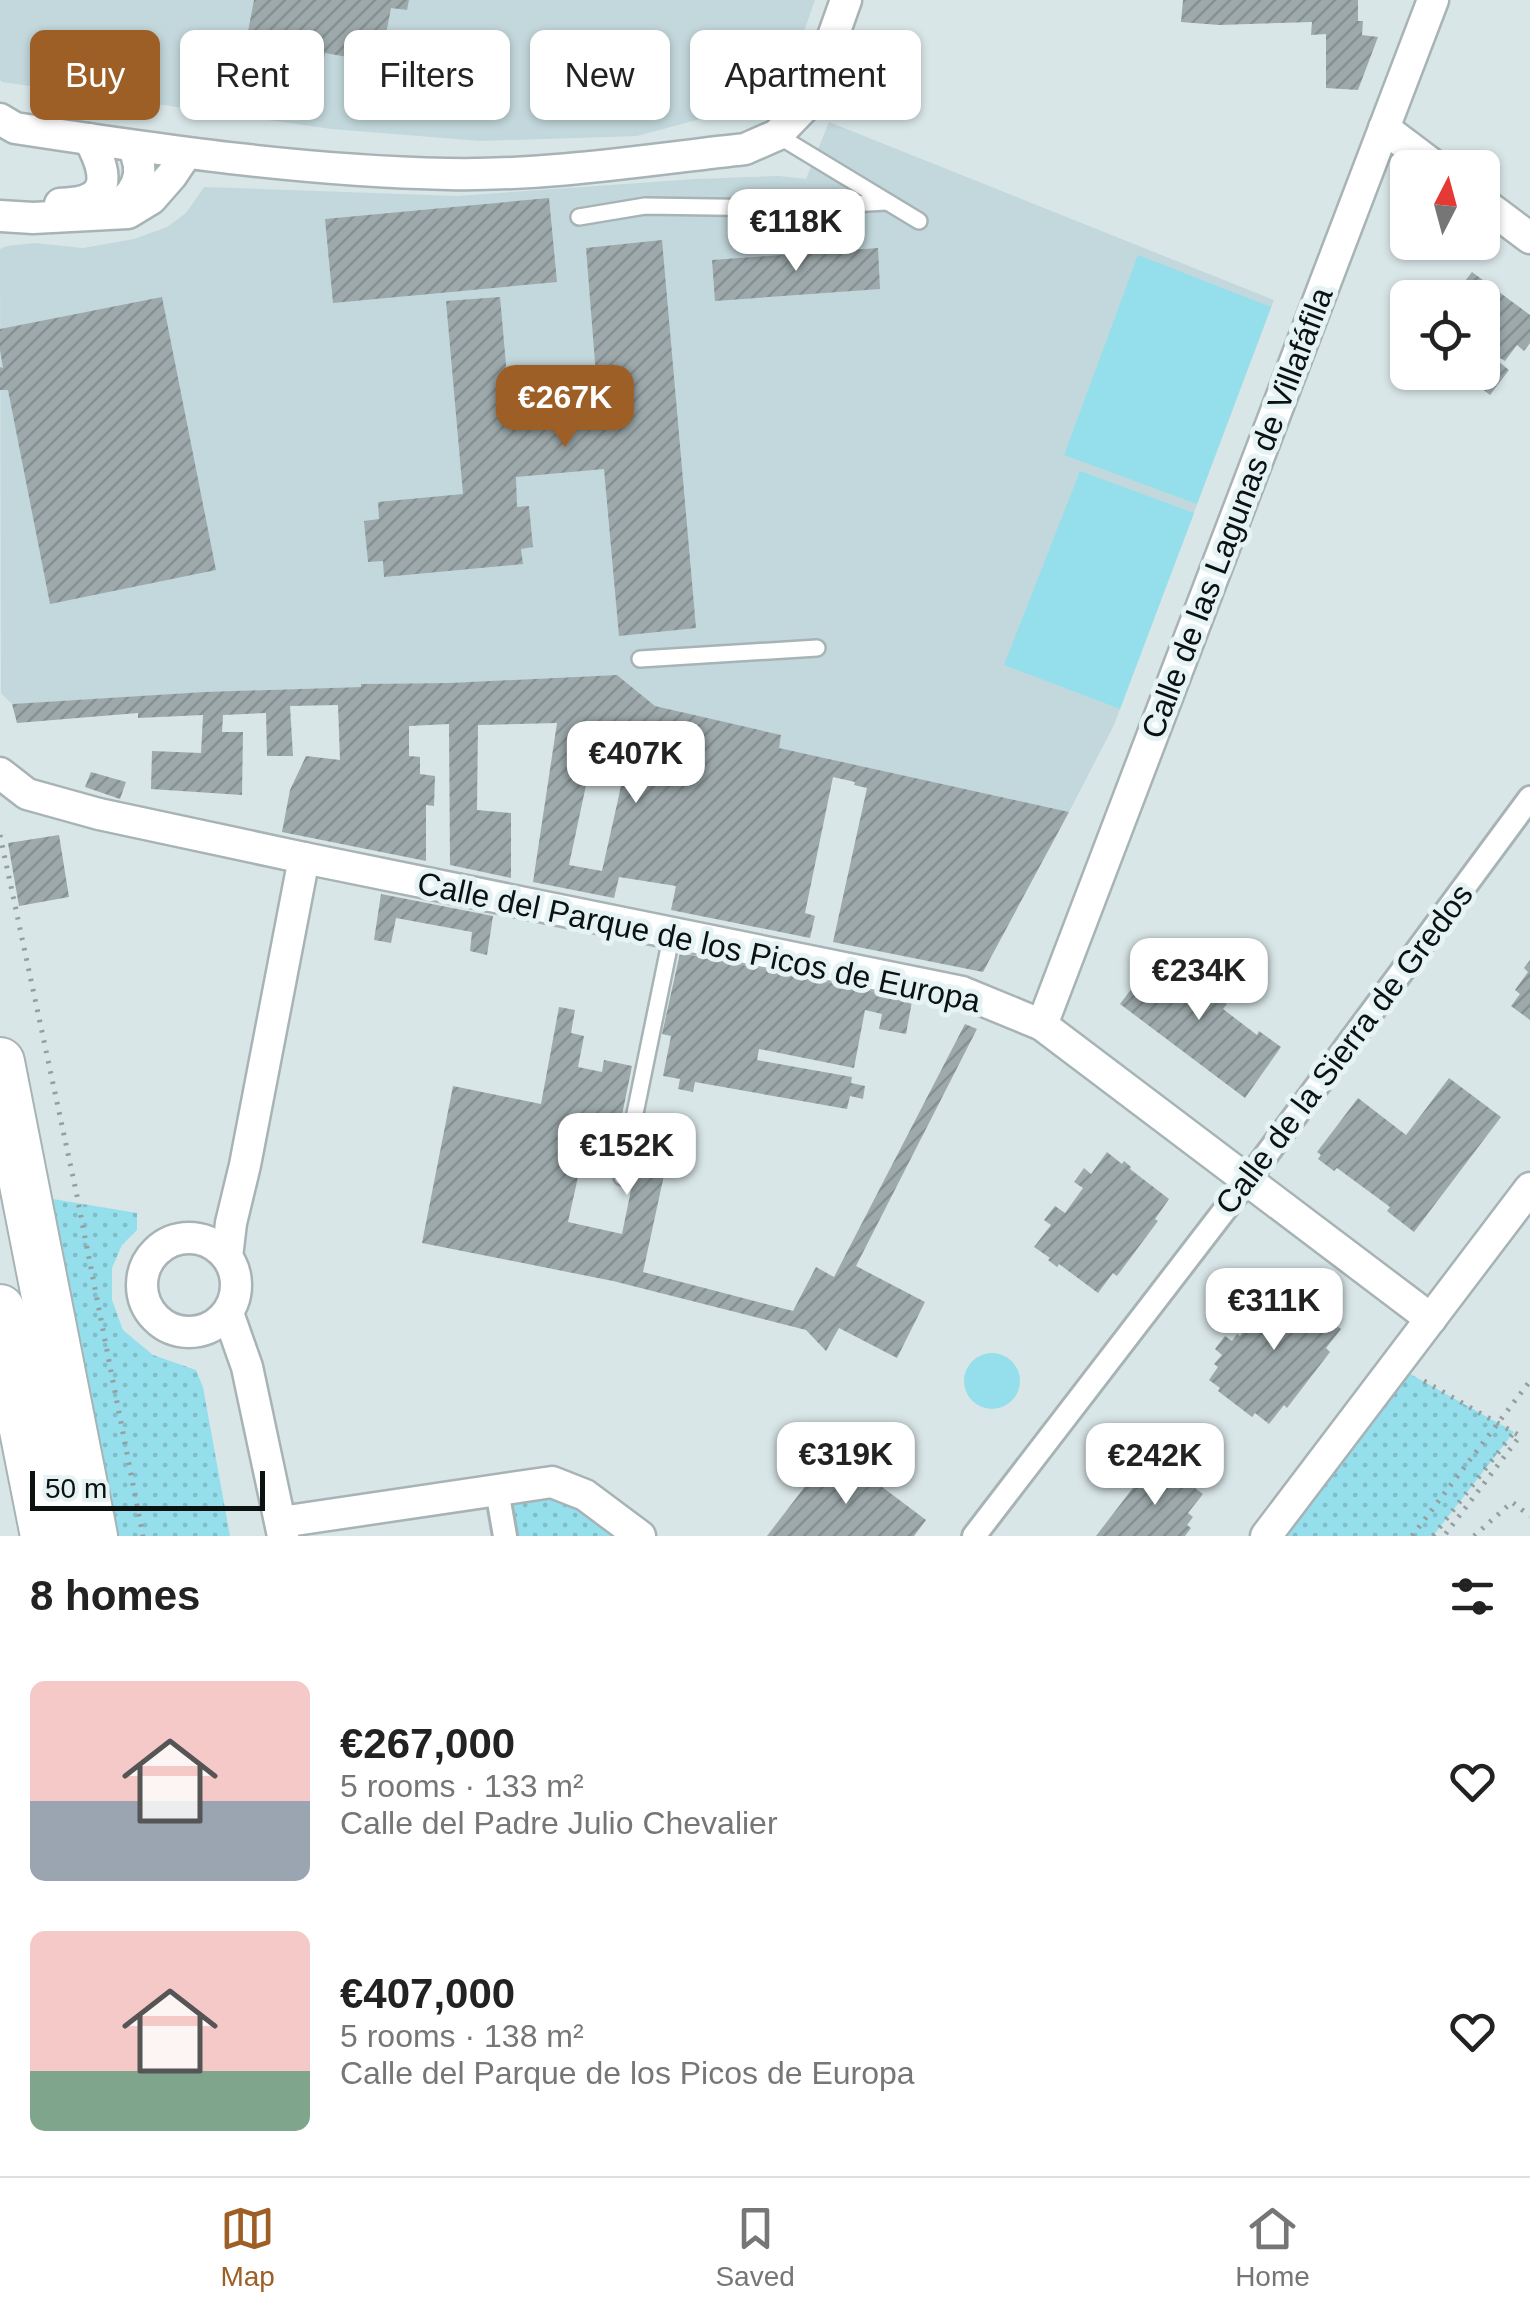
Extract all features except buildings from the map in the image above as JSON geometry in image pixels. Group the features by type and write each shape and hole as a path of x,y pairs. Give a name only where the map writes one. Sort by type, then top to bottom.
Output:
{"main road":[{"path":"0,1062 93,1536"},
{"path":"0,1308 46,1536"}],"street":[{"path":"5,126 186,154 305,167 450,174 532,172 744,149 777,136 810,101 846,0"},
{"name":"Calle de las Lagunas de Villafáfila","path":"1042,1025 1433,0"},
{"path":"1384,128 1413,150"},
{"path":"0,215 80,201 96,194 102,184 102,170 89,140"},
{"path":"95,215 125,201 137,184 140,169 132,146"},
{"path":"0,215 33,218 128,213 152,199 186,154"},
{"path":"1500,216 1530,238"},
{"name":"Calle del Parque de los Picos de Europa","path":"0,774 27,794 99,814 962,992 1042,1025 1431,1319"},
{"name":"Calle de la Sierra de Gredos","path":"974,1536 1247,1181 1530,798"},
{"path":"222,1241 177,1240 162,1246 150,1258 143,1272 142,1289 155,1318 169,1328 201,1331 220,1321 234,1300 234,1270 222,1241 245,1165 304,858"},
{"path":"1266,1536 1530,1188"},
{"path":"228,1313 247,1367 282,1529 552,1482 586,1495 640,1536"},
{"path":"201,1331 247,1367"},
{"path":"497,1490 505,1536"}],"lane":[{"path":"777,136 918,221"},
{"path":"579,217 645,206 782,208 886,202"},
{"path":"640,659 817,648"},
{"path":"622,1177 672,934"}],"path":[{"path":"0,835 77,1196 142,1536"},
{"path":"1424,1381 1517,1434"},
{"path":"1412,1536 1530,1381"},
{"path":"1433,1536 1517,1434"},
{"path":"1444,1536 1517,1434"},
{"path":"1474,1536 1512,1502 1530,1516"}],"shaded area":[{"path":"0,0 815,0 805,30 690,30 690,120 697,120 637,136 481,141 268,120 324,120 324,30 180,30 180,107 160,105 160,30 30,30 30,86 0,80"},
{"path":"829,122 1274,300 1114,725 1069,812 779,748 780,735 655,706 617,675 362,684 12,704 1,693 0,249 35,243 83,248 134,239 167,227 186,213 204,187 457,196 695,179 806,179"},
{"path":"1138,255 1271,307 1197,504 1064,455"},
{"path":"1080,471 1194,513 1120,709 1004,665"},
{"path":"47,1198 137,1213 137,1230 122,1245 112,1268 112,1300 123,1330 153,1355 196,1370 203,1387 230,1536 112,1536"},
{"path":"992,1353 1012,1361 1020,1381 1012,1401 992,1409 972,1401 964,1381 972,1361"},
{"path":"1396,1366 1514,1432 1433,1536 1266,1536"},
{"path":"552,1482 638,1536 505,1536 497,1490"}]}
